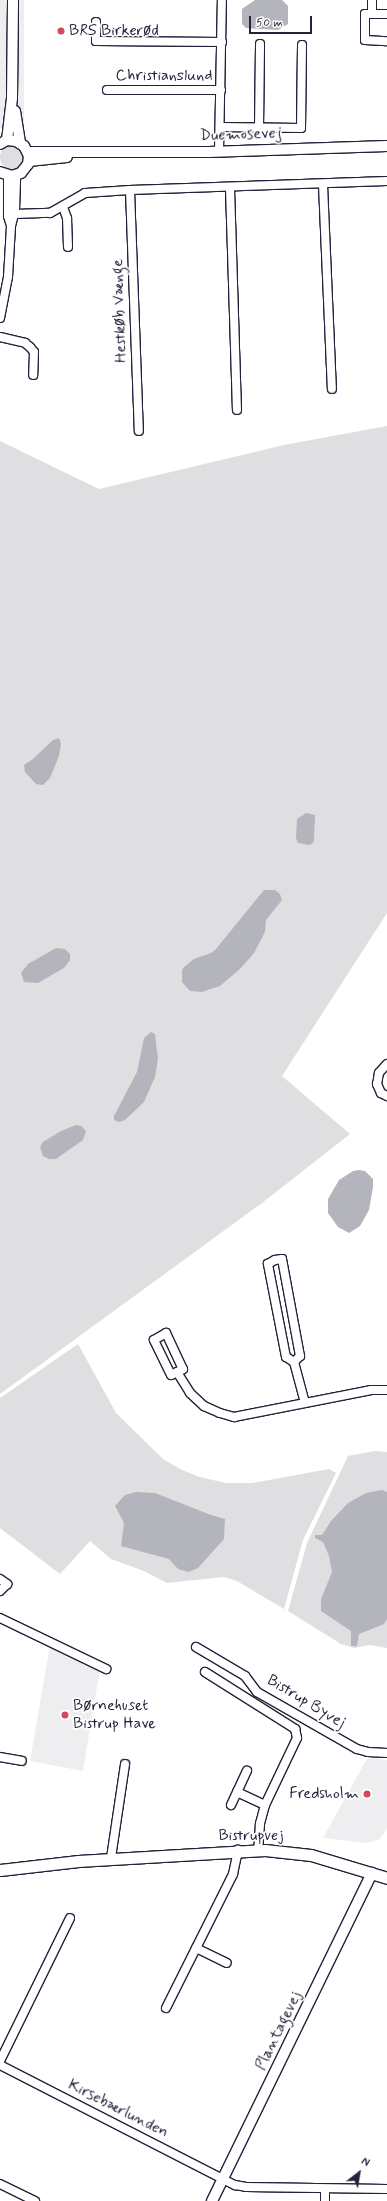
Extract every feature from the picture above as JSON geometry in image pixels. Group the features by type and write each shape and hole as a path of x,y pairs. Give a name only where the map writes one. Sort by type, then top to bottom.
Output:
{"main road":[{"name":"Bistrupvej","path":"0,1870 37,1864 111,1858 258,1850 311,1855 387,1878"}],"street":[{"path":"13,0 12,98 4,142 20,143"},
{"name":"Christianslund","path":"219,151 222,0"},
{"path":"372,0 372,14"},
{"path":"387,14 365,14 365,40 387,41"},
{"path":"96,22 96,41 222,42"},
{"path":"259,128 260,44"},
{"path":"220,127 301,128 302,45"},
{"name":"Christianslund","path":"108,90 221,90"},
{"path":"8,175 25,170 29,156 20,143 12,98"},
{"name":"Duemosevej","path":"29,156 88,155 93,152 219,151 387,146"},
{"path":"0,318 8,277 11,226 15,214 8,175"},
{"path":"8,175 8,216 11,226"},
{"path":"15,214 50,213 85,193 130,190 387,182"},
{"path":"323,185 332,389"},
{"path":"230,188 237,410"},
{"name":"Hestkøb Vænge","path":"130,190 139,430"},
{"path":"63,206 67,218 68,247"},
{"path":"0,337 25,343 30,347 34,352 33,375"},
{"path":"387,1064 379,1072 377,1084 382,1093 387,1096"},
{"path":"294,1362 300,1356 285,1274 282,1260 275,1260 268,1264 286,1357 294,1362 305,1403"},
{"path":"166,1333 183,1369 177,1372 171,1375 154,1340 166,1333"},
{"path":"177,1372 190,1393 204,1406 220,1414 234,1417 371,1390 387,1390"},
{"path":"0,1579 7,1584 0,1591"},
{"path":"0,1618 106,1669"},
{"name":"Bistrup Byvej","path":"196,1647 245,1676 257,1692 351,1745 368,1752 387,1753"},
{"path":"205,1672 295,1729 297,1738 265,1806 260,1824 258,1850"},
{"path":"0,1757 22,1761"},
{"path":"111,1858 125,1764"},
{"path":"231,1805 247,1770"},
{"path":"237,1792 265,1806"},
{"path":"166,2008 233,1874 238,1850"},
{"name":"Plantagevej","path":"212,2201 372,1873"},
{"path":"0,2061 70,1918"},
{"path":"196,1948 227,1963"},
{"name":"Kirsebærlunden","path":"0,2065 235,2185 246,2187 387,2189"},
{"path":"0,2184 35,2201"},
{"path":"325,2189 325,2201"}],"shaded area":[{"path":"0,0 24,0 24,128 0,128"},
{"path":"255,0 282,0 288,6 288,24 278,30 246,28 242,24 242,9"},
{"path":"12,145 17,146 23,152 23,162 17,168 12,169 7,168 1,162 0,157 1,152 7,146"},
{"path":"387,426 387,913 282,1076 350,1134 262,1203 0,1394 0,441 99,489 284,445"},
{"path":"59,738 61,744 59,756 50,778 43,785 36,784 25,772 24,765 33,759 53,740"},
{"path":"306,813 315,815 314,840 313,843 309,845 298,843 296,838 297,819"},
{"path":"264,890 275,890 280,894 282,900 266,920 265,932 254,953 240,969 220,986 202,992 190,991 182,982 182,970 184,967 194,959 211,953 216,949"},
{"path":"56,948 65,949 70,954 70,960 64,968 38,983 24,982 21,973 28,964"},
{"path":"151,1032 155,1034 158,1059 155,1077 144,1102 125,1120 119,1122 114,1120 114,1116 137,1072 144,1038"},
{"path":"76,1125 81,1126 86,1131 83,1140 56,1159 49,1159 43,1156 40,1147 43,1142 61,1131"},
{"path":"353,1171 365,1171 373,1179 373,1187 369,1210 360,1226 349,1233 338,1227 328,1213 328,1199 339,1180"},
{"path":"78,1344 116,1413 163,1459 182,1470 200,1477 226,1483 252,1483 329,1469 336,1473 303,1540 284,1609 237,1581 224,1577 167,1583 144,1571 111,1559 90,1541 60,1574 0,1528 0,1398"},
{"path":"375,1451 387,1452 387,1648 370,1645 354,1648 341,1644 288,1611 307,1543 348,1456"},
{"path":"382,1490 387,1492 387,1619 384,1624 359,1634 357,1646 351,1646 351,1631 321,1611 321,1599 332,1572 329,1556 323,1542 315,1538 315,1535 322,1535 331,1521 348,1503 366,1493"},
{"path":"136,1492 155,1493 225,1519 224,1539 198,1568 189,1572 178,1569 169,1559 121,1546 124,1523 115,1506 125,1495"},
{"name":"Børnehuset Bistrup Have","path":"50,1645 100,1669 83,1771 30,1761"},
{"name":"Fredsholm","path":"367,1759 387,1760 387,1828 380,1839 366,1843 323,1838"}],"place":[{"name":"BRS Birkerød","path":"61,31"},
{"name":"Børnehuset Bistrup Have","path":"65,1715"},
{"name":"Fredsholm","path":"367,1794"}]}
